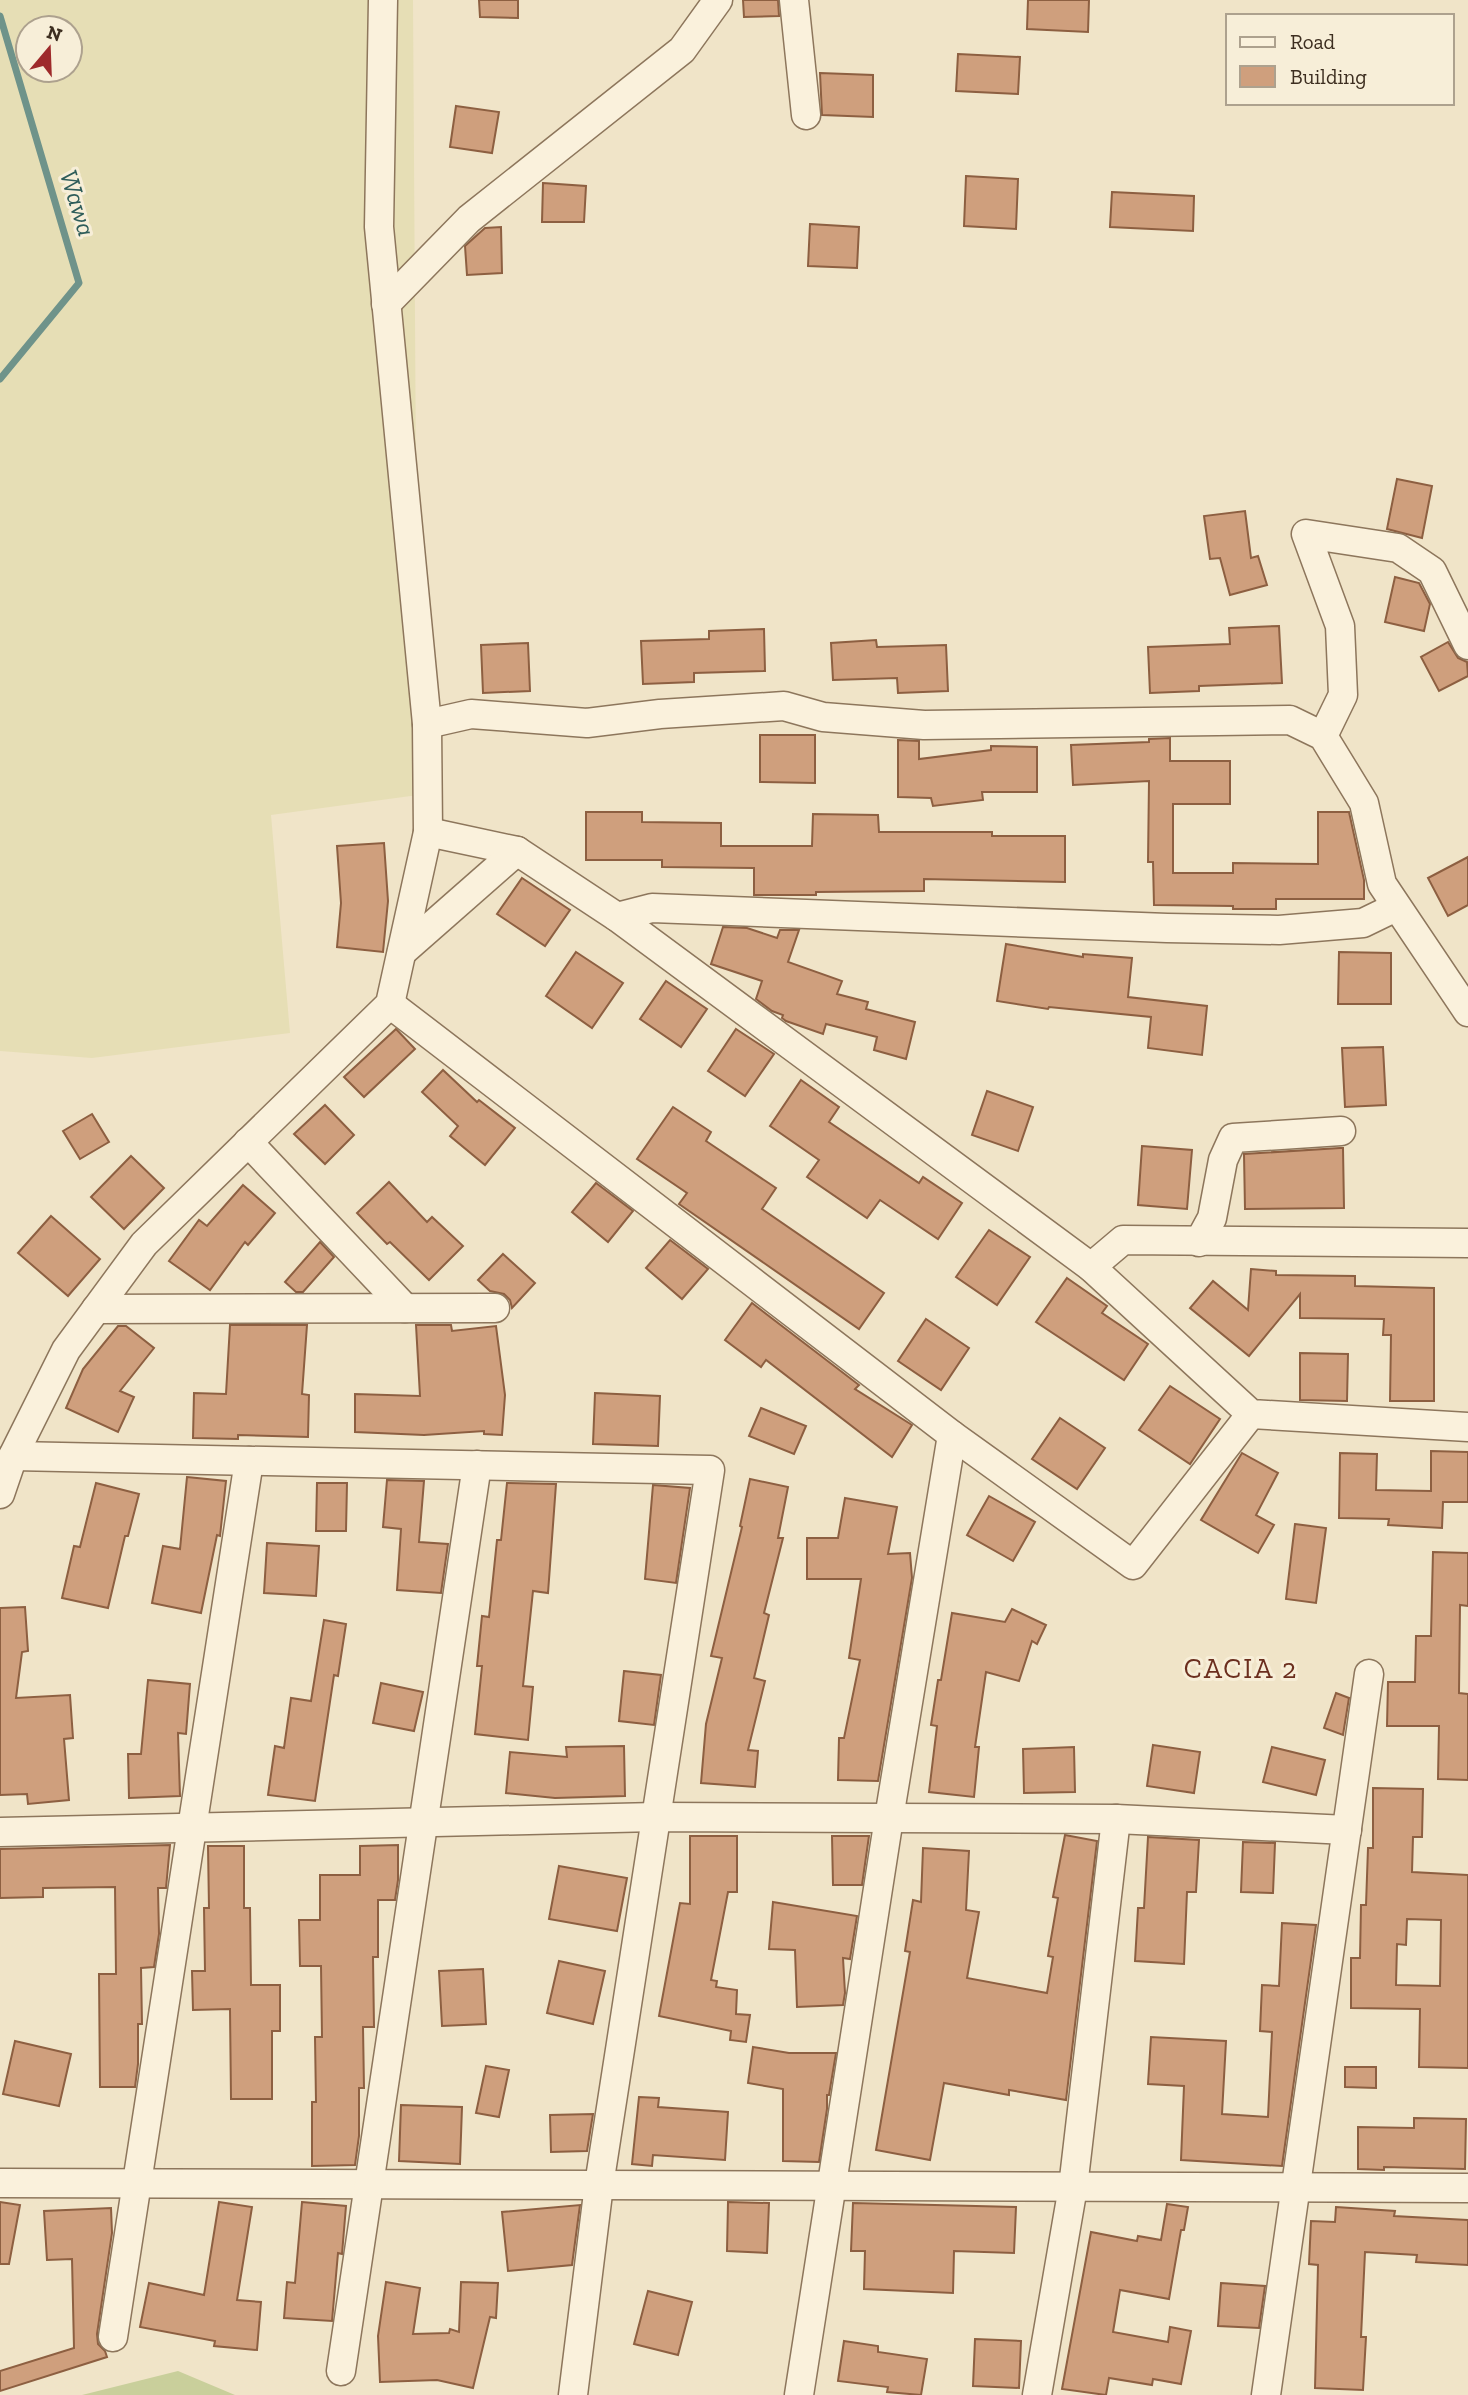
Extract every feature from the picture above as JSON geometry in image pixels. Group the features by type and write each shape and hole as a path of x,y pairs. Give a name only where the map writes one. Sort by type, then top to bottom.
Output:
{"street":[{"path":"0,1494 13,1456 65,1350 144,1244 390,1004 428,832 427,724 379,227 383,0"},
{"path":"386,304 469,219 682,50 718,0"},
{"path":"794,0 806,115"},
{"path":"1324,736 1343,695 1340,626 1306,534 1398,548 1432,571 1468,645"},
{"path":"427,724 471,714 587,723 660,714 784,706 823,717 924,724 1290,720 1324,736 1364,803 1382,884 1468,1012"},
{"path":"428,832 517,851 617,917 1091,1267 1251,1414 1468,1427"},
{"path":"402,952 517,851"},
{"path":"617,917 652,908 1279,930 1363,923 1396,907"},
{"path":"390,1004 952,1435 1133,1565 1251,1414"},
{"path":"1199,1242 1212,1218 1223,1160 1233,1138 1341,1131"},
{"path":"248,1142 405,1308"},
{"path":"1091,1267 1123,1240 1468,1243"},
{"path":"96,1309 495,1308"},
{"path":"799,2395 952,1435"},
{"path":"13,1456 710,1470 599,2185 573,2395"},
{"path":"113,2337 249,1461"},
{"path":"341,2371 477,1465"},
{"path":"1266,2395 1369,1674"},
{"path":"0,1832 656,1816 1116,1819 1347,1830"},
{"path":"1037,2395 1073,2187 1116,1819"},
{"path":"0,2183 1468,2188"}],"shaded area":[{"path":"0,0 413,0 418,795 271,815 290,1033 92,1058 0,1051"}],"green space":[{"path":"178,2371 235,2395 82,2395"}],"building":[{"path":"479,0 518,0 518,18 480,17"},
{"path":"743,0 778,0 779,16 744,17"},
{"path":"1028,0 1089,0 1088,32 1027,29"},
{"path":"958,54 1020,57 1018,94 956,91"},
{"path":"820,73 873,75 873,117 822,115"},
{"path":"456,106 499,112 492,153 450,147"},
{"path":"966,176 1018,179 1016,229 964,226"},
{"path":"543,183 586,186 584,222 542,222"},
{"path":"1112,192 1194,196 1193,231 1110,227"},
{"path":"810,224 859,227 857,268 808,266"},
{"path":"501,227 502,273 467,275 465,246 485,228"},
{"path":"1397,479 1432,486 1422,538 1387,529"},
{"path":"1245,511 1251,558 1258,556 1267,585 1230,595 1220,558 1210,559 1204,516"},
{"path":"1395,577 1419,583 1430,604 1424,631 1385,622"},
{"path":"1279,626 1282,683 1199,686 1199,691 1150,693 1148,647 1230,644 1229,628"},
{"path":"764,629 765,671 694,673 694,682 643,684 641,641 709,639 709,631"},
{"path":"876,640 877,647 946,645 948,691 898,693 897,678 833,680 831,643"},
{"path":"1448,642 1458,658 1467,662 1468,676 1439,691 1421,657"},
{"path":"528,643 530,691 483,693 481,645"},
{"path":"760,735 815,735 815,783 760,782"},
{"path":"1170,738 1170,761 1230,761 1230,804 1173,804 1173,873 1233,873 1233,863 1318,864 1318,812 1349,812 1364,880 1364,899 1276,899 1276,909 1154,905 1153,862 1148,862 1149,781 1073,785 1071,745 1149,742 1149,739"},
{"path":"898,740 919,741 919,759 991,750 991,746 1037,747 1037,792 982,792 983,800 933,806 931,798 898,797"},
{"path":"586,812 642,812 642,822 721,823 721,846 812,846 813,814 878,815 879,832 992,832 992,836 1065,836 1065,882 924,879 924,891 754,895 754,868 662,867 662,860 586,860"},
{"path":"384,843 388,901 383,952 337,947 341,903 337,846"},
{"path":"1468,857 1468,905 1448,916 1428,878"},
{"path":"522,878 570,910 545,946 497,914"},
{"path":"723,927 747,928 777,938 780,930 799,930 788,962 842,981 837,994 868,1002 866,1009 915,1022 906,1059 874,1050 877,1037 826,1024 823,1034 786,1021 782,1018 783,1015 772,1011 756,999 762,981 711,964"},
{"path":"1006,944 1083,957 1083,954 1132,958 1128,997 1207,1006 1202,1055 1148,1048 1151,1017 1048,1009 997,1001"},
{"path":"576,952 623,983 592,1028 546,996"},
{"path":"1339,952 1391,953 1391,1004 1338,1004"},
{"path":"666,981 707,1009 681,1047 640,1019"},
{"path":"396,1029 415,1049 364,1097 344,1077"},
{"path":"736,1029 774,1054 745,1096 708,1071"},
{"path":"1383,1047 1386,1105 1345,1107 1342,1048"},
{"path":"443,1070 477,1102 479,1100 515,1128 485,1165 450,1136 458,1126 422,1092"},
{"path":"801,1080 839,1107 829,1122 919,1183 923,1177 962,1203 938,1239 880,1200 867,1218 807,1177 819,1160 770,1126"},
{"path":"987,1091 1033,1107 1018,1151 972,1135"},
{"path":"325,1105 354,1135 325,1164 294,1134"},
{"path":"673,1107 711,1132 706,1141 776,1188 762,1209 884,1293 859,1329 679,1204 687,1193 637,1159"},
{"path":"92,1114 109,1142 80,1159 63,1131"},
{"path":"1142,1146 1192,1150 1187,1209 1138,1205"},
{"path":"1343,1148 1344,1208 1245,1209 1244,1154"},
{"path":"131,1156 164,1188 124,1229 91,1197"},
{"path":"389,1182 427,1222 432,1217 463,1246 429,1280 390,1242 387,1244 357,1213"},
{"path":"596,1183 633,1211 608,1242 572,1212"},
{"path":"243,1185 275,1213 248,1245 245,1242 210,1290 169,1261 199,1220 207,1226"},
{"path":"51,1216 100,1259 68,1296 18,1253"},
{"path":"989,1230 1030,1257 997,1305 956,1277"},
{"path":"670,1240 708,1269 682,1299 646,1268"},
{"path":"320,1242 334,1257 303,1292 296,1292 285,1282"},
{"path":"503,1254 535,1283 512,1308 510,1300 504,1294 490,1291 478,1280"},
{"path":"1251,1269 1276,1271 1276,1275 1355,1276 1355,1286 1434,1288 1434,1401 1390,1401 1391,1335 1383,1335 1384,1319 1300,1318 1300,1294 1249,1356 1190,1308 1213,1281 1248,1310"},
{"path":"1067,1278 1107,1306 1102,1313 1148,1344 1124,1380 1036,1322"},
{"path":"752,1303 859,1385 855,1389 912,1425 892,1457 766,1360 761,1367 725,1340"},
{"path":"926,1319 969,1348 941,1390 898,1361"},
{"path":"230,1325 307,1325 302,1394 309,1395 308,1437 238,1435 238,1439 193,1438 194,1393 226,1394"},
{"path":"416,1325 451,1325 452,1331 496,1326 505,1395 502,1435 484,1434 484,1431 424,1435 355,1432 355,1394 420,1396"},
{"path":"118,1326 126,1326 154,1348 120,1391 134,1397 118,1432 66,1408 83,1369"},
{"path":"1300,1353 1348,1354 1347,1401 1300,1400"},
{"path":"1170,1386 1220,1419 1190,1464 1139,1430"},
{"path":"595,1393 660,1396 658,1446 593,1444"},
{"path":"761,1408 806,1426 794,1454 749,1436"},
{"path":"1060,1418 1105,1448 1077,1489 1032,1459"},
{"path":"1431,1451 1468,1452 1468,1502 1443,1502 1442,1528 1388,1525 1389,1519 1339,1518 1340,1453 1377,1454 1376,1490 1431,1491"},
{"path":"1242,1453 1278,1473 1256,1515 1274,1525 1258,1553 1201,1520"},
{"path":"187,1477 226,1481 220,1536 217,1535 201,1613 152,1603 163,1546 180,1549"},
{"path":"750,1479 788,1487 778,1538 783,1538 764,1613 769,1615 754,1678 765,1681 748,1750 758,1751 755,1787 701,1783 706,1724 722,1658 711,1656 742,1527 740,1526"},
{"path":"387,1480 424,1481 419,1542 448,1544 441,1593 397,1590 401,1529 383,1527"},
{"path":"96,1483 139,1494 128,1536 125,1536 108,1608 62,1598 74,1546 80,1547"},
{"path":"317,1483 347,1483 346,1531 316,1531"},
{"path":"507,1483 556,1484 548,1593 533,1591 523,1686 533,1687 528,1740 475,1734 482,1666 477,1666 482,1616 489,1617 497,1540 501,1540"},
{"path":"653,1485 690,1488 676,1583 645,1579"},
{"path":"989,1496 1035,1522 1013,1561 967,1535"},
{"path":"845,1498 897,1507 888,1554 910,1553 912,1578 878,1781 838,1780 839,1738 844,1738 860,1660 849,1658 861,1579 807,1579 807,1538 838,1538"},
{"path":"1295,1524 1326,1528 1316,1603 1286,1599"},
{"path":"267,1543 319,1546 316,1596 264,1593"},
{"path":"1433,1552 1468,1553 1468,1606 1460,1605 1459,1693 1468,1694 1468,1780 1438,1779 1439,1726 1387,1726 1388,1682 1415,1682 1416,1636 1431,1636"},
{"path":"25,1607 28,1651 22,1652 16,1698 70,1695 73,1738 64,1739 69,1800 28,1804 27,1794 0,1795 0,1608"},
{"path":"1012,1609 1046,1625 1037,1644 1032,1641 1019,1681 986,1672 975,1747 979,1747 974,1797 929,1792 937,1726 931,1725 952,1613 1005,1622"},
{"path":"324,1620 346,1624 338,1676 334,1675 315,1801 268,1795 275,1746 284,1748 291,1698 311,1701"},
{"path":"624,1671 661,1675 654,1725 619,1721"},
{"path":"148,1680 190,1684 186,1734 178,1733 180,1796 129,1798 128,1754 141,1754"},
{"path":"381,1683 423,1692 414,1731 373,1723"},
{"path":"1336,1693 1349,1698 1343,1735 1324,1728"},
{"path":"1153,1745 1200,1752 1194,1793 1147,1786"},
{"path":"624,1746 625,1796 555,1798 506,1793 510,1752 567,1757 566,1747"},
{"path":"1074,1747 1075,1792 1024,1793 1023,1749"},
{"path":"1272,1747 1325,1760 1316,1795 1263,1782"},
{"path":"1373,1788 1423,1789 1422,1837 1413,1837 1412,1872 1468,1875 1468,2068 1419,2067 1420,2009 1351,2008 1351,1958 1360,1958 1361,1905 1366,1905 1368,1848 1373,1848","holes":["1407,1919 1441,1920 1440,1986 1396,1985 1397,1944 1406,1945"]},
{"path":"1065,1835 1097,1841 1066,2100 1009,2090 1009,2095 944,2083 930,2160 876,2150 910,1952 905,1951 913,1900 921,1902 923,1848 969,1851 966,1910 979,1912 967,1978 1047,1993 1053,1957 1048,1956 1058,1898 1053,1897"},
{"path":"690,1836 737,1836 737,1892 728,1892 711,1980 717,1981 716,1987 737,1990 736,2014 750,2015 746,2042 730,2040 731,2031 659,2016 680,1903 690,1904"},
{"path":"832,1836 869,1836 862,1885 833,1885"},
{"path":"1148,1837 1199,1840 1196,1892 1187,1892 1184,1964 1135,1961 1138,1908 1144,1908"},
{"path":"1243,1842 1275,1843 1273,1893 1241,1892"},
{"path":"170,1845 166,1888 158,1888 159,1934 154,1967 141,1968 142,2024 138,2024 135,2087 100,2087 99,1974 116,1974 115,1887 43,1888 43,1897 0,1898 0,1849"},
{"path":"398,1845 395,1900 378,1900 378,1957 373,1957 374,2027 363,2027 364,2088 359,2088 359,2136 355,2165 312,2166 312,2102 316,2102 315,2037 322,2037 321,1966 300,1966 299,1920 320,1920 320,1875 360,1875 360,1846"},
{"path":"208,1846 244,1846 244,1908 250,1908 251,1985 280,1985 280,2031 272,2031 272,2099 231,2099 230,2009 193,2010 192,1971 205,1971 204,1908 209,1908"},
{"path":"559,1866 627,1878 617,1931 549,1919"},
{"path":"773,1902 857,1916 850,1959 843,1958 843,2005 797,2007 795,1950 769,1949"},
{"path":"1282,1923 1316,1925 1282,2166 1181,2160 1184,2086 1148,2084 1151,2037 1226,2041 1222,2114 1268,2117 1272,2032 1260,2031 1262,1985 1279,1986"},
{"path":"559,1961 605,1971 593,2024 547,2013"},
{"path":"483,1969 486,2024 442,2026 439,1971"},
{"path":"15,2041 71,2054 59,2106 3,2094"},
{"path":"753,2047 789,2053 836,2053 827,2095 819,2162 783,2161 783,2089 748,2083"},
{"path":"486,2066 509,2070 499,2117 476,2113"},
{"path":"1345,2067 1376,2067 1376,2088 1345,2087"},
{"path":"639,2097 659,2098 658,2107 728,2112 725,2160 653,2155 652,2166 632,2164"},
{"path":"401,2105 462,2107 460,2164 399,2161"},
{"path":"593,2114 587,2151 551,2152 550,2115"},
{"path":"1414,2118 1466,2119 1465,2169 1358,2169 1358,2127 1414,2128"},
{"path":"0,2202 20,2205 9,2264 0,2264"},
{"path":"219,2202 252,2207 237,2300 261,2302 257,2350 214,2346 215,2341 140,2327 149,2283 204,2295"},
{"path":"302,2202 346,2206 342,2254 338,2253 332,2321 284,2318 287,2282 295,2283"},
{"path":"728,2202 769,2203 767,2253 727,2251"},
{"path":"853,2203 1016,2207 1014,2253 954,2251 953,2293 864,2289 865,2251 851,2251"},
{"path":"1167,2204 1188,2207 1184,2230 1181,2230 1169,2299 1120,2290 1113,2332 1168,2342 1170,2327 1191,2331 1181,2384 1153,2379 1152,2385 1109,2378 1106,2395 1062,2389 1091,2232 1137,2241 1138,2236 1161,2240"},
{"path":"580,2205 572,2265 508,2271 502,2212"},
{"path":"1336,2207 1395,2211 1394,2216 1468,2220 1468,2265 1416,2262 1417,2255 1365,2252 1361,2337 1366,2337 1363,2390 1315,2388 1318,2265 1309,2264 1311,2221 1335,2222"},
{"path":"111,2208 112,2233 97,2334 98,2344 107,2357 0,2391 0,2371 74,2348 72,2259 47,2260 44,2211"},
{"path":"386,2282 420,2288 413,2334 449,2333 450,2329 459,2332 461,2282 498,2283 496,2318 490,2317 473,2388 437,2380 380,2382 378,2336"},
{"path":"1221,2283 1265,2286 1259,2328 1218,2326"},
{"path":"648,2291 692,2302 678,2355 634,2344"},
{"path":"975,2339 1021,2341 1019,2388 973,2386"},
{"path":"844,2341 878,2346 878,2352 927,2359 921,2395 887,2392 888,2387 838,2381"}],"waterway":[{"name":"Wawa","path":"0,16 79,283 0,379"}],"district":[{"name":"CACIA 2","path":"1241,1668"}]}
